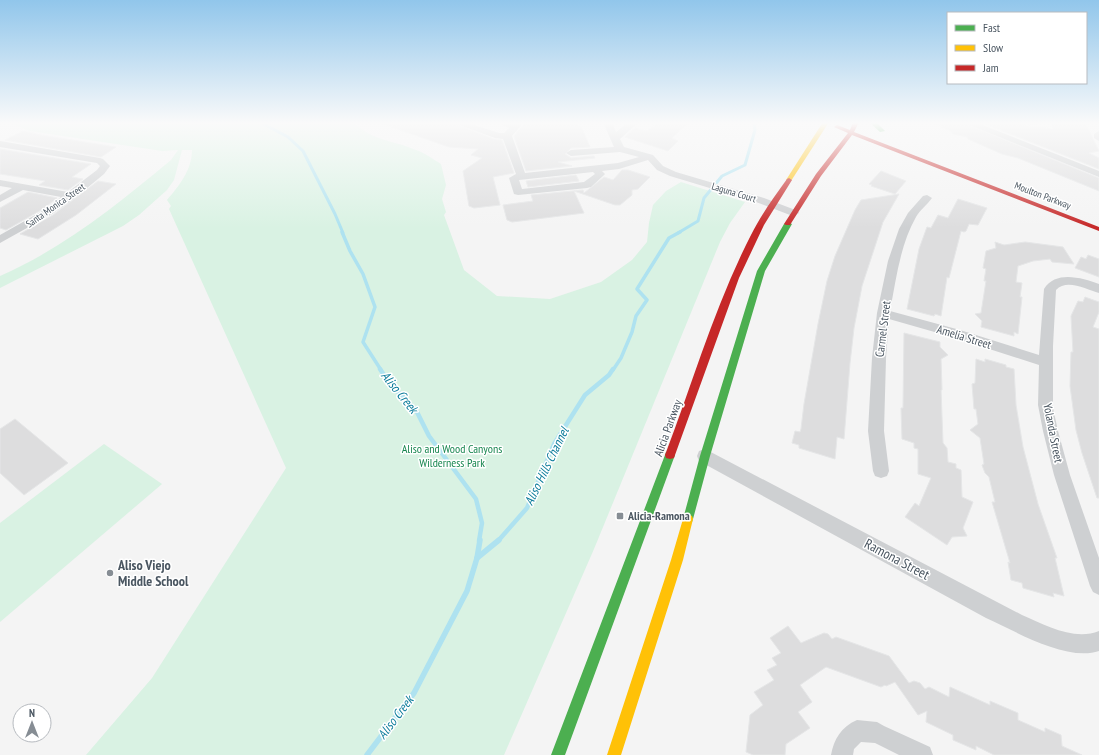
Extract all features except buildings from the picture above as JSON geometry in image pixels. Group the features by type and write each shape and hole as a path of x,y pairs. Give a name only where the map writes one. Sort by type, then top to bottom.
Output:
{"main road":[{"name":"Alicia Parkway","path":"558,755 677,447 723,310 746,252 772,205 803,157"},
{"path":"614,755 677,560 702,455 762,271 794,213 818,175 832,157"},
{"name":"Moulton Parkway","path":"914,157 1099,229"}],"street":[{"name":"Santa Monica Street","path":"0,240 24,227 71,196 101,172 106,166 100,161 78,157"},
{"path":"514,157 521,176"},
{"path":"596,169 600,174 587,185 518,192 514,178 618,166 649,157"},
{"name":"Laguna Court","path":"650,157 660,168 676,175 794,213"},
{"path":"1056,157 1099,174"},
{"path":"0,183 71,196"},
{"path":"0,199 21,187"},
{"name":"Carmel Street","path":"881,471 876,431 879,358 883,313 894,261 905,229 912,215 927,198"},
{"name":"Yolanda Street","path":"1099,289 1076,282 1061,281 1053,284 1050,289 1046,362 1046,406 1055,452 1099,586"},
{"name":"Amelia Street","path":"883,313 1046,362"},
{"name":"Ramona Street","path":"702,455 993,611 1053,637 1078,644 1097,642"},
{"path":"842,755 844,744 857,731 877,733 922,755"}],"green space":[{"name":"Aliso and Wood Canyons Wilderness Park","path":"173,157 180,157 174,180 167,190 139,215 123,226 0,288 0,276 24,265 68,239 131,193"},
{"name":"Aliso and Wood Canyons Wilderness Park","path":"191,157 431,157 441,164 446,185 442,199 446,212 444,215 464,270 497,296 550,299 601,282 632,260 647,242 653,205 666,191 681,182 745,202 730,223 720,242 594,549 504,755 86,755 152,678 286,468 169,209 171,206 167,200 184,177 190,164"},
{"path":"104,444 162,484 0,622 0,523"}],"waterway":[{"name":"Aliso Creek","path":"306,157 343,233"},
{"name":"Aliso Hills Channel","path":"678,233 698,221 704,198 722,176 745,165 747,157"},
{"name":"Aliso Creek","path":"342,232 350,251 363,274 375,307 363,342 381,370"},
{"name":"Aliso Hills Channel","path":"613,370 621,358 632,332 636,316 647,300 637,289 669,238 680,232"},
{"name":"Aliso Creek","path":"380,369 390,384 416,410 429,436 476,499 482,523 479,541"},
{"name":"Aliso Hills Channel","path":"499,540 527,508 554,444 585,395 609,375 613,369"},
{"name":"Aliso Creek","path":"477,558 480,540"},
{"name":"Aliso Hills Channel","path":"477,558 499,540"},
{"name":"Aliso Creek","path":"367,755 414,693 467,591 477,558"}],"traffic: fast":[{"path":"688,519 705,456 761,271 788,224"},
{"path":"558,755 670,455"}],"traffic: slow":[{"path":"789,180 804,157"},
{"path":"614,755 677,560 688,519"}],"traffic: jam":[{"path":"788,224 818,175 832,157"},
{"path":"915,157 1099,229"},
{"path":"670,455 716,328 750,243 771,206 789,180"}],"place":[{"name":"Alicia-Ramona","path":"620,516"},
{"name":"Aliso Viejo Middle School","path":"110,573"}]}
